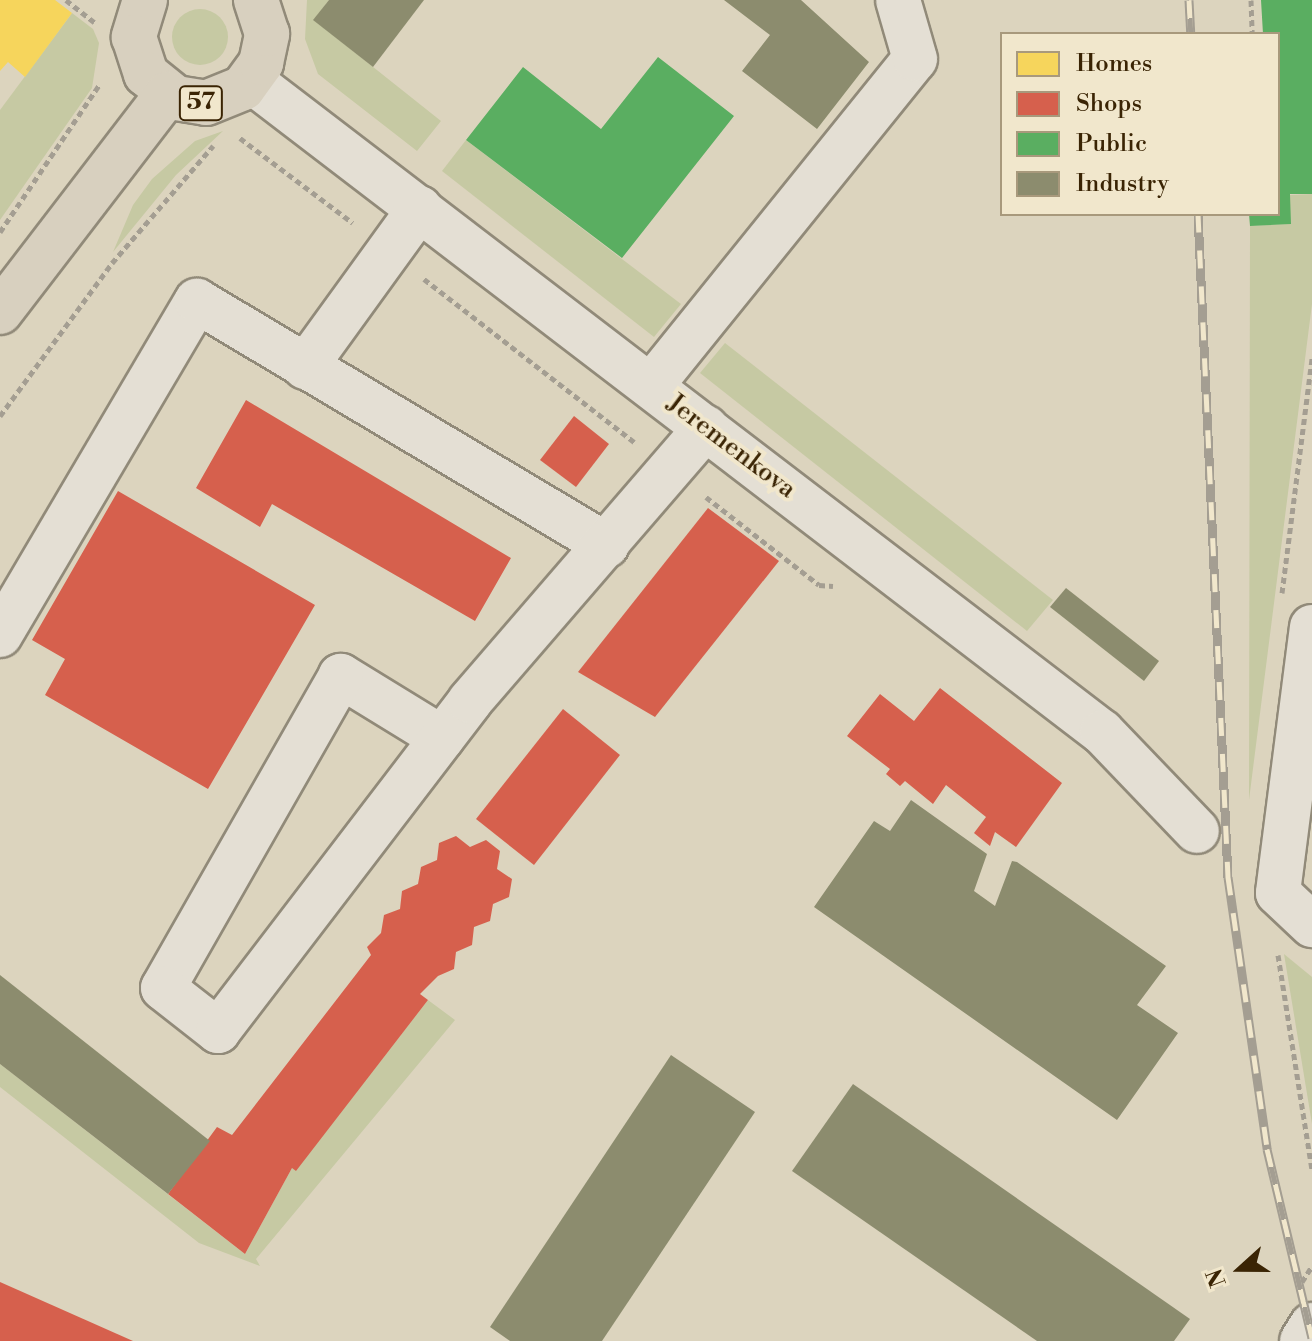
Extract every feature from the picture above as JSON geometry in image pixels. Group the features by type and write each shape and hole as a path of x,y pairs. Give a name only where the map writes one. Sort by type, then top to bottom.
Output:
{"main road":[{"name":"57","path":"145,0 134,27 137,57 167,94 206,103 235,93 250,80 267,44 256,0"},
{"name":"57","path":"0,312 167,94"}],"street":[{"path":"898,0 915,59"},
{"path":"651,386 915,59 924,0"},
{"name":"Jeremenkova","path":"250,80 1102,732 1197,831"},
{"path":"305,367 420,208"},
{"path":"0,635 197,301 607,545"},
{"path":"442,738 341,676 163,988 218,1031 442,738 706,428"},
{"path":"1312,627 1278,893 1312,925"},
{"path":"1302,1341 1312,1325"}],"path":[{"path":"66,0 101,33"},
{"path":"1251,0 1252,32"},
{"path":"0,232 98,91 102,77"},
{"path":"229,138 244,139 819,585 847,587"},
{"path":"0,416 112,263 220,141"},
{"path":"1278,893 1275,937 1312,1169"}],"green space":[{"path":"307,0 329,0 314,20 441,121 417,151 318,74 305,39"},
{"path":"200,9 220,17 228,37 220,57 200,65 180,57 172,37 180,17"},
{"path":"72,13 93,29 99,43 92,88 0,220 0,110"},
{"path":"223,131 176,175 113,252 133,205 152,179 195,141"},
{"path":"466,140 681,304 654,337 442,171"},
{"path":"1312,194 1312,304 1249,800 1250,226 1290,224 1290,195"},
{"path":"725,343 1053,600 1027,631 700,373"},
{"path":"1284,954 1312,977 1312,1124"},
{"path":"428,1000 455,1020 256,1259 260,1266 199,1243 0,1087 0,1064 245,1254 292,1168 296,1170"}],"building: Homes":[{"path":"0,0 55,0 72,13 25,77 8,62 0,71"}],"building: Shops":[{"path":"246,400 511,558 475,621 272,504 260,527 196,488"},
{"path":"574,416 609,444 576,487 540,460"},
{"path":"118,491 315,605 208,789 45,695 65,659 32,640"},
{"path":"708,508 779,561 655,717 578,672"},
{"path":"940,688 1062,783 1016,847 995,832 990,846 974,833 986,817 946,785 933,804 905,781 900,786 886,774 890,769 847,736 880,694 914,721"},
{"path":"563,709 620,755 534,865 476,819"},
{"path":"456,836 470,847 486,840 500,851 497,869 512,879 509,897 493,904 490,921 474,927 472,945 456,952 454,969 438,976 420,994 428,1000 296,1171 292,1168 245,1254 168,1194 217,1127 232,1135 371,955 367,947 381,933 384,915 400,909 402,891 418,884 421,867 437,860 439,843"},
{"path":"0,1282 133,1341 0,1341"}],"building: Public":[{"path":"1261,0 1312,0 1312,194 1290,194 1291,224 1250,226 1249,216 1280,216 1280,32 1263,32"},
{"path":"658,57 734,116 622,258 466,140 523,67 601,129"}],"building: Industry":[{"path":"329,0 424,0 373,67 313,20"},
{"path":"724,0 801,0 869,62 817,129 742,71 770,35"},
{"path":"1066,588 1159,661 1144,681 1050,607"},
{"path":"911,800 987,854 974,891 995,906 1012,861 1017,862 1166,966 1137,1005 1178,1033 1117,1120 814,907 874,821 890,831"},
{"path":"0,975 210,1141 168,1194 0,1064"},
{"path":"671,1055 755,1112 602,1341 510,1341 490,1327"},
{"path":"853,1084 1190,1319 1174,1341 1037,1341 792,1171"}],"railway":[{"path":"1189,0 1191,32"},
{"path":"1198,216 1228,877 1267,1149 1312,1338"}]}
